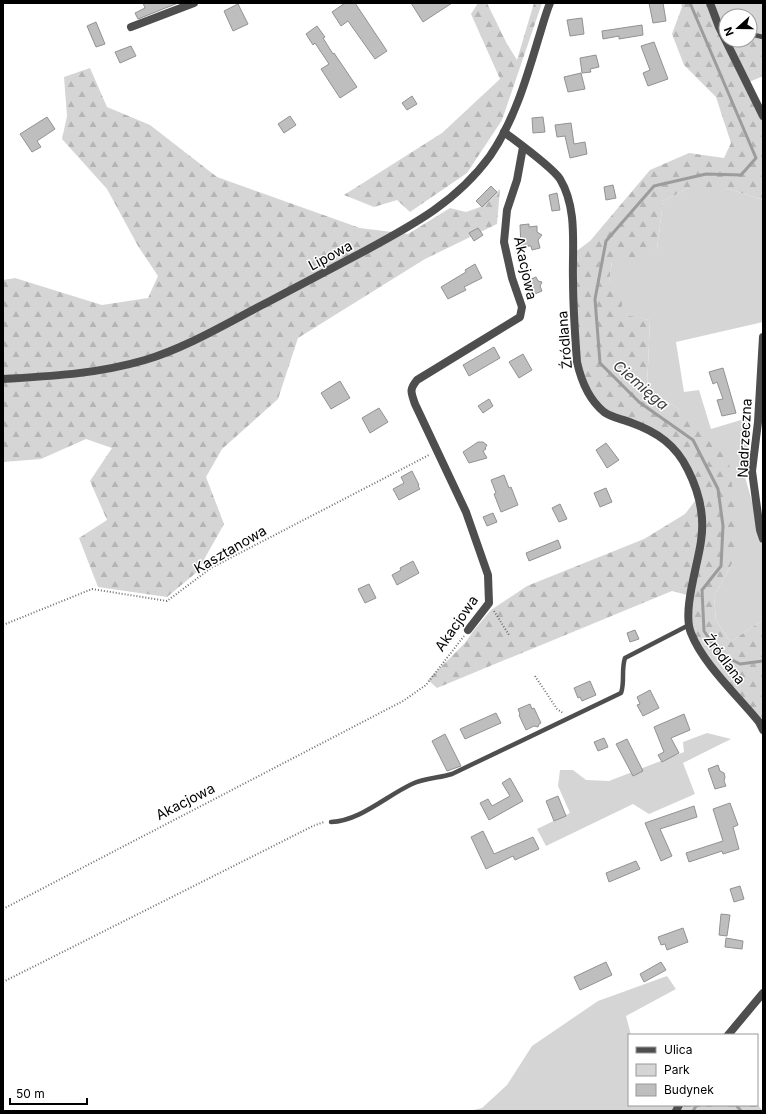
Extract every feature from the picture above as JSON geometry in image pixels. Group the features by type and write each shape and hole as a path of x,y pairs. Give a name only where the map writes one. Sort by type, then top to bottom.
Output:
{"street":[{"path":"130,27 194,3"},
{"name":"Lipowa","path":"3,379 82,374 151,358 172,351 196,340 366,250 423,218 453,196 470,180 490,155 504,132 519,98 550,3"},
{"path":"710,3 718,20"},
{"path":"731,48 763,116"},
{"name":"Źródlana","path":"504,132 559,177 568,196 574,236 573,280 577,362 580,375 590,397 610,416 631,422 658,434 669,442 682,459 694,484 701,510 702,540 688,613 690,633 702,654 755,717 763,730"},
{"name":"Akacjowa","path":"468,630 488,603 488,575 469,519 415,404 411,388 417,380 520,317 522,307 512,278 504,242 507,210 517,180 523,147"},
{"name":"Nadrzeczna","path":"763,337 760,422 752,471 763,539"},
{"path":"729,1034 763,993"}],"lane":[{"path":"331,822 349,820 412,784 452,774 621,693 623,688 623,665 625,658 689,625"}],"path":[{"name":"Kasztanowa","path":"3,625 92,589 167,601 211,568 437,451"},
{"path":"488,603 509,635"},
{"name":"Akacjowa","path":"3,909 403,701 426,685 468,630"},
{"path":"535,676 557,710 571,718"},
{"path":"3,982 313,826 322,822 331,822"}],"green space":[{"path":"478,3 487,3 507,44 517,60 534,3 542,3 502,120 467,173 410,212 397,200 374,207 344,195 442,133 500,79 471,14"},
{"path":"681,3 710,3 718,23 718,48 758,48 758,36 763,37 763,76 747,83 763,116 763,200 726,188 689,188 663,201 657,249 626,262 612,261 609,282 624,296 620,314 650,320 647,389 679,409 728,456 738,528 733,562 714,596 716,620 730,642 763,620 763,720 759,722 732,691 690,633 691,596 672,591 437,688 428,680 465,643 491,610 527,586 644,539 685,514 698,497 675,449 597,405 577,362 574,253 590,241 650,170 689,153 724,158 731,143 716,97 684,65 672,34 682,7"},
{"path":"710,3 763,3 763,37 758,36 758,8 718,8 718,24"},
{"path":"90,68 107,107 150,125 217,177 360,228 408,234 450,208 466,212 483,206 500,189 497,224 425,259 298,338 278,399 222,449 206,477 224,524 197,572 167,597 98,587 79,538 107,520 90,481 112,448 86,439 41,459 3,462 3,280 15,278 102,305 148,298 158,276 138,246 107,189 62,139 67,116 64,77"},
{"path":"689,188 726,188 763,200 763,322 676,342 684,392 699,390 711,429 751,417 745,477 760,530 763,532 763,620 730,642 716,620 714,596 733,562 679,409 647,389 650,320 620,315 609,282 612,261 657,249 663,201"},
{"path":"707,733 731,739 683,763 695,794 649,814 633,804 546,846 537,829 570,813 558,786 560,770 573,770 586,780 609,781 684,752 683,742"},
{"path":"667,976 676,989 626,1016 631,1034 628,1034 628,1106 678,1106 676,1111 469,1111 482,1108 507,1085 532,1046 598,1001"},
{"path":"758,1105 763,1111 676,1111 678,1106"}],"building":[{"path":"143,3 178,3 138,19 135,13 145,8"},
{"path":"345,3 355,3 387,51 375,59 348,21 341,26 332,12"},
{"path":"411,3 452,3 423,22"},
{"path":"649,3 663,3 666,21 653,23"},
{"path":"238,4 248,24 233,31 224,11"},
{"path":"582,18 584,34 570,36 567,20"},
{"path":"96,22 105,44 96,47 87,26"},
{"path":"642,25 643,35 619,39 619,36 603,39 602,31"},
{"path":"317,26 325,37 323,38 333,54 334,53 357,87 340,98 321,69 329,64 315,43 313,45 306,34"},
{"path":"654,42 668,79 648,86 643,73 650,70 641,46"},
{"path":"131,46 136,56 120,63 115,52"},
{"path":"596,55 599,67 590,69 591,72 582,73 580,58"},
{"path":"581,73 585,89 568,92 564,77"},
{"path":"412,96 417,104 407,110 402,103"},
{"path":"290,116 296,125 284,133 278,124"},
{"path":"47,117 55,129 37,141 41,147 32,152 20,134"},
{"path":"543,117 545,132 533,133 532,118"},
{"path":"571,123 574,144 585,142 587,154 570,158 565,136 557,137 555,125"},
{"path":"613,185 616,198 606,200 604,187"},
{"path":"491,186 497,192 482,207 476,201"},
{"path":"557,193 560,210 552,211 549,195"},
{"path":"529,224 529,227 537,226 537,232 542,235 538,240 540,248 532,250 531,246 521,246 520,225"},
{"path":"478,228 483,235 474,241 469,233"},
{"path":"475,264 482,278 464,287 466,290 448,299 441,287 466,272 465,270"},
{"path":"536,277 538,281 542,282 540,286 542,291 530,296 524,282"},
{"path":"494,347 500,358 469,376 463,365"},
{"path":"523,354 532,370 519,378 509,362"},
{"path":"723,368 736,413 722,416 717,400 723,399 717,382 713,384 709,372"},
{"path":"340,381 350,398 331,409 321,393"},
{"path":"489,399 493,406 483,413 478,406"},
{"path":"379,408 388,422 370,433 362,418"},
{"path":"478,442 483,442 487,445 485,448 486,449 483,451 487,458 469,463 463,452"},
{"path":"606,443 619,460 607,468 596,450"},
{"path":"412,471 420,489 399,500 393,489 404,483 401,477"},
{"path":"504,475 509,488 511,487 518,505 501,512 494,494 496,493 491,480"},
{"path":"606,488 612,502 600,507 594,493"},
{"path":"560,504 567,519 559,522 552,508"},
{"path":"493,513 497,522 487,526 483,517"},
{"path":"558,540 561,548 529,561 526,553"},
{"path":"413,561 419,573 397,585 392,575 401,570 400,568"},
{"path":"369,584 376,598 365,603 358,589"},
{"path":"635,630 639,639 630,642 627,633"},
{"path":"590,681 596,695 582,701 580,697 578,698 574,688"},
{"path":"650,690 659,708 643,716 637,705 640,704 637,697"},
{"path":"530,704 532,709 534,708 541,723 538,727 534,726 526,730 519,715 518,709"},
{"path":"496,713 501,723 465,739 460,729"},
{"path":"684,714 690,730 671,738 679,753 662,762 658,755 664,752 654,727"},
{"path":"445,734 461,766 447,771 432,741"},
{"path":"604,738 608,747 598,751 594,742"},
{"path":"627,739 643,771 633,776 616,744"},
{"path":"718,765 720,771 724,773 724,781 726,786 715,789 708,769"},
{"path":"510,778 523,801 489,820 480,803 488,799 492,806 510,796 502,783"},
{"path":"558,796 566,816 554,821 546,801"},
{"path":"730,803 738,825 733,827 739,849 723,854 722,851 689,862 686,853 723,841 713,809"},
{"path":"694,806 697,817 660,829 672,856 661,861 645,823"},
{"path":"483,831 494,854 533,837 539,849 515,860 513,856 486,869 471,837"},
{"path":"636,861 640,869 609,882 606,873"},
{"path":"740,886 744,899 734,902 730,889"},
{"path":"721,914 730,915 727,936 719,935"},
{"path":"683,928 688,942 667,950 665,944 661,945 658,937"},
{"path":"726,938 743,941 742,949 725,947"},
{"path":"606,962 612,975 580,990 574,977"},
{"path":"661,962 666,970 644,982 640,974"}],"waterway":[{"name":"Ciemięga","path":"690,3 756,158 741,175 706,174 654,186 606,241 595,299 600,363 639,402 693,440 718,489 723,526 721,566 702,590 704,631 719,653 740,664 763,661"},
{"name":"Ciemięga","path":"693,1111 696,1106"},
{"name":"Ciemięga","path":"737,1106 741,1111"}]}
